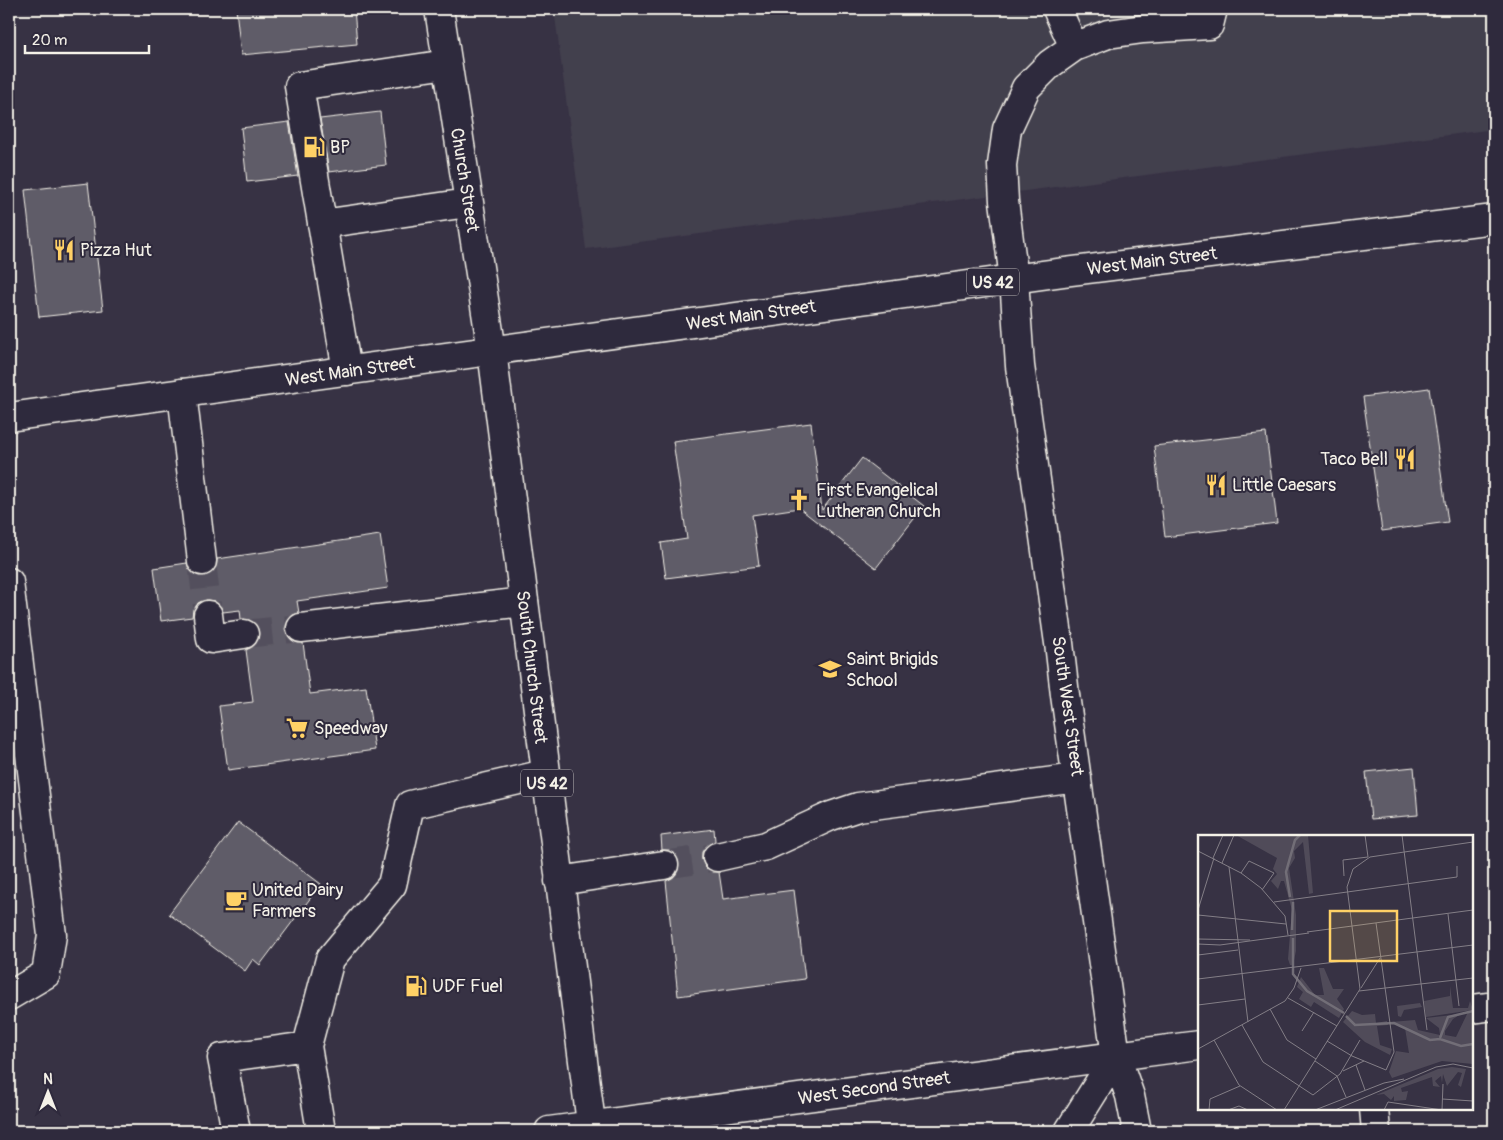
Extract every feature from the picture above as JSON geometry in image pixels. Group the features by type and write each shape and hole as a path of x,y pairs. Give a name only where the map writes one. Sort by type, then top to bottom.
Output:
{"main road":[{"name":"Church Street","path":"439,9 492,352"},
{"path":"1057,9 1074,47"},
{"name":"South West Street","path":"1136,1131 1130,1096 1116,1056 1077,778 1020,366 1014,279 1004,201 1002,165 1007,129 1026,88 1050,64 1074,47 1108,34 1143,29 1209,25 1213,9"},
{"path":"347,371 299,86 447,64"},
{"path":"322,224 468,203"},
{"name":"West Main Street","path":"9,417 1014,279 1494,220"},
{"name":"South Church Street","path":"492,352 592,1128"},
{"path":"182,393 202,561"},
{"path":"9,582 52,935 46,974 9,996"},
{"path":"301,628 524,602"},
{"path":"208,615 211,639 244,634"},
{"path":"321,1131 307,1046 330,959 392,885 410,805 545,774"},
{"path":"717,857 766,846 831,816 858,807 1077,778"},
{"path":"559,881 664,865"},
{"path":"1473,1009 1494,1006"},
{"name":"West Second Street","path":"549,1131 592,1128 1198,1045"},
{"path":"236,1131 222,1058 307,1046"},
{"path":"1069,1131 1116,1056"},
{"path":"1374,1110 1376,1131"}],"shaded area":[{"path":"554,9 1494,9 1494,129 586,249"}],"building":[{"path":"236,9 354,9 357,44 241,55"},
{"path":"380,112 386,165 329,172 320,119"},
{"path":"289,122 298,176 247,182 241,128"},
{"name":"Pizza Hut","path":"88,183 103,310 39,317 25,190"},
{"name":"Taco Bell","path":"1429,388 1448,522 1382,531 1363,397"},
{"name":"First Evangelical Lutheran Church","path":"811,423 822,510 862,458 924,506 876,568 799,508 752,515 759,566 666,578 661,543 687,539 673,441"},
{"name":"Little Caesars","path":"1266,433 1277,523 1165,537 1154,446"},
{"name":"Speedway","path":"380,535 388,588 297,601 299,613 291,616 287,621 285,629 288,637 294,642 303,643 310,694 366,687 375,750 228,770 219,706 253,702 246,650 254,646 259,639 259,631 250,620 241,619 240,610 223,612 220,605 214,601 207,600 198,603 193,609 192,617 161,621 154,568 187,563 190,571 195,575 204,576 212,573 216,568 217,559"},
{"path":"1414,767 1418,815 1371,819 1366,772"},
{"name":"United Dairy Farmers","path":"238,822 321,884 260,965 253,959 245,971 169,914"},
{"path":"714,829 715,841 706,846 702,852 702,860 706,868 712,872 719,872 723,899 794,890 805,979 678,996 666,881 674,877 679,870 679,863 676,855 669,850 662,850 661,836"}],"tunnel":[{"path":"202,561 208,615"},
{"path":"244,634 301,628"},
{"path":"664,865 717,857"}],"place":[{"name":"BP","path":"314,147"},
{"name":"Pizza Hut","path":"64,250"},
{"name":"Taco Bell","path":"1405,459"},
{"name":"Little Caesars","path":"1216,485"},
{"name":"First Evangelical Lutheran Church","path":"799,500"},
{"name":"Saint Brigids School","path":"830,669"},
{"name":"Speedway","path":"297,728"},
{"name":"United Dairy Farmers","path":"236,900"},
{"name":"UDF Fuel","path":"416,986"}]}
